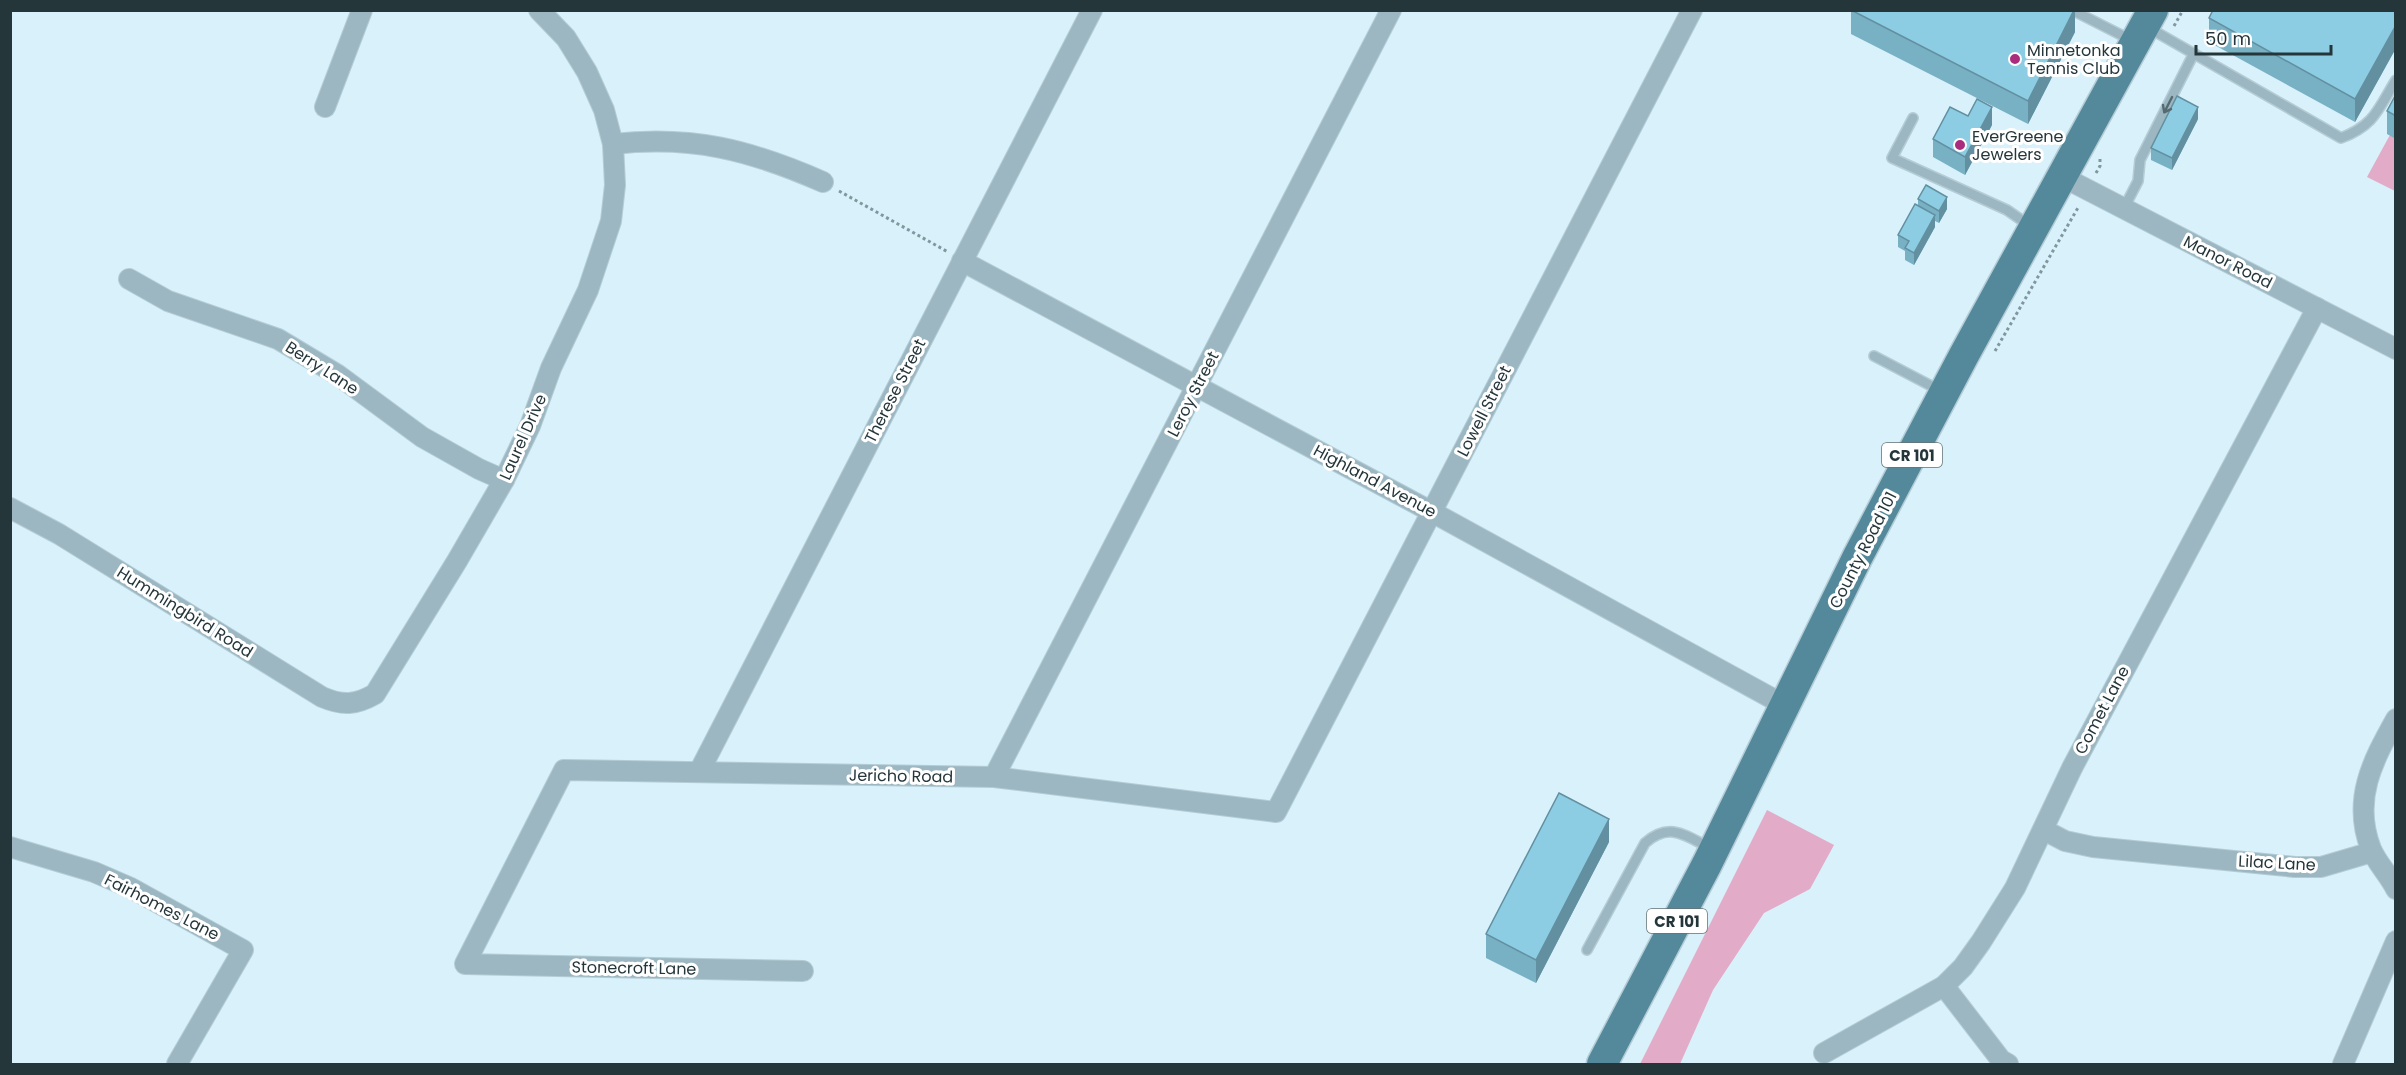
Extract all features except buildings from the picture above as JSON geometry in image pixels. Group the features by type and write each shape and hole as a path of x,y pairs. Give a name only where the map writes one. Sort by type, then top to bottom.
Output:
{"main road":[{"name":"County Road 101","path":"1602,1065 1714,850 1857,558 2032,228 2144,26"}],"street":[{"path":"325,107 362,10"},
{"path":"539,10 566,38 587,72 604,110 613,144 642,140 718,145 757,156 823,182"},
{"name":"Therese Street","path":"699,772 1092,10"},
{"name":"Leroy Street","path":"994,777 1391,10"},
{"name":"Lowell Street","path":"1276,812 1692,10"},
{"name":"Laurel Drive","path":"362,701 375,694 383,681 504,480 530,426 551,368 588,290 601,253 612,212 615,185 613,144"},
{"name":"Manor Road","path":"2061,176 2396,349"},
{"name":"Highland Avenue","path":"962,261 1432,512 1786,706"},
{"name":"Berry Lane","path":"129,279 168,302 278,339 338,375 423,437 479,470 504,480"},
{"name":"Comet Lane","path":"1824,1053 1912,1006 1944,986 1963,967 1981,942 2015,888 2072,768 2317,308"},
{"name":"Hummingbird Road","path":"10,508 59,534 322,697 336,703 348,704 362,701"},
{"path":"2396,719 2371,768 2364,788 2365,827 2372,852 2396,889"},
{"name":"Jericho Road","path":"465,964 564,770 994,777 1276,812"},
{"name":"Lilac Lane","path":"2044,830 2065,841 2093,847 2295,867 2320,867 2372,852"},
{"name":"Fairhomes Lane","path":"10,847 94,872 131,888 243,950 177,1065"},
{"path":"2343,1065 2396,941"},
{"name":"Stonecroft Lane","path":"465,964 803,971"},
{"path":"1944,986 2001,1060 2008,1065"}],"lane":[{"path":"2072,10 2144,26 2342,138 2358,132 2371,122 2396,80"},
{"path":"2124,208 2138,181 2140,160 2194,53"},
{"path":"1913,118 1892,158 2007,210 2032,228"},
{"path":"1874,356 1944,393"},
{"path":"1587,950 1645,843 1655,834 1672,830 1714,850"}],"path":[{"path":"823,182 962,261"},
{"path":"1994,353 2088,189"}],"shaded area":[{"path":"2391,133 2395,136 2395,191 2367,177"},
{"path":"1767,810 1834,845 1810,889 1764,913 1713,990 1680,1064 1640,1064"}],"place":[{"name":"Minnetonka Tennis Club","path":"2015,59"},
{"name":"EverGreene Jewelers","path":"1960,145"}]}
